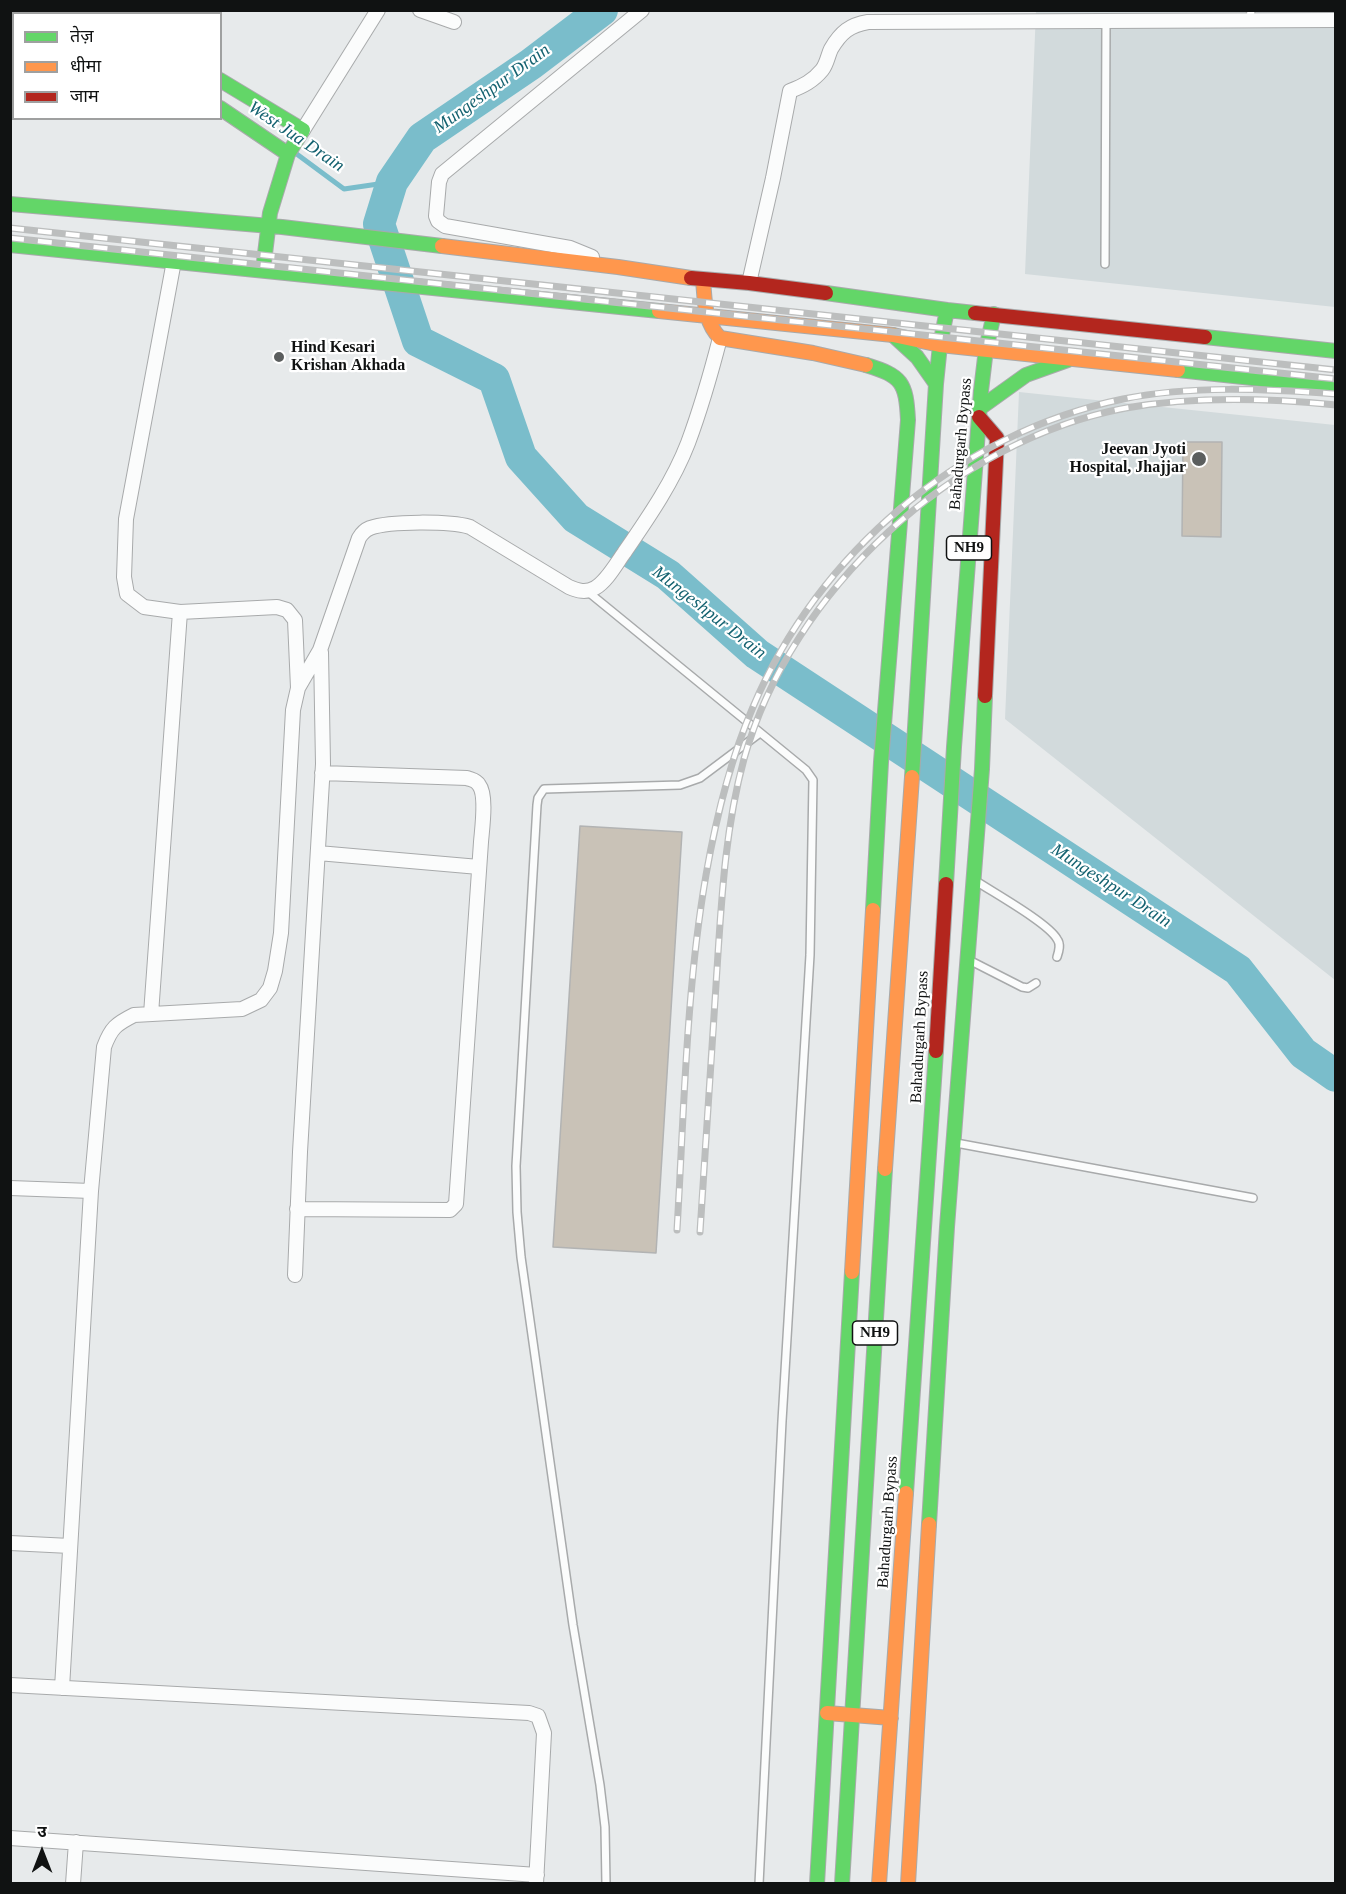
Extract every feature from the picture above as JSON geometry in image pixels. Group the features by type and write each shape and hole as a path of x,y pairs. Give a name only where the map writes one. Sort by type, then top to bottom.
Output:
{"main road":[{"path":"222,81 300,134 288,154 270,213 275,226 267,271"},
{"path":"222,109 288,154"},
{"path":"10,204 275,226 618,267 703,280 749,283 947,310 1335,351"},
{"path":"10,245 893,335 940,345 986,350 994,314"},
{"path":"703,280 707,317 710,327 720,338 882,369 895,376 907,392 908,420 880,762 817,1884"},
{"name":"Bahadurgarh Bypass","path":"842,1884 886,1151 917,711 936,384 947,310"},
{"path":"893,335 915,352 936,384"},
{"name":"Bahadurgarh Bypass","path":"879,1884 929,1166 954,747 986,350 1335,387"},
{"path":"908,1884 954,1143 982,769 997,438 980,412 1026,375 1074,358"},
{"path":"827,1713 891,1718"}],"street":[{"path":"300,134 378,10"},
{"path":"420,10 453,22"},
{"path":"618,267 570,248 445,226 438,221 436,216 439,182 442,174 642,10"},
{"path":"749,283 790,91 808,84 823,69 832,48 852,25 868,22 1106,20 1250,15 1335,20"},
{"path":"62,1688 91,1191 104,1047 109,1034 118,1023 134,1015 242,1009 261,1000 270,988 275,971 280,933 293,710 298,688 295,620 287,610 277,607 180,612 144,607 128,594 124,577 126,519 174,261"},
{"path":"298,688 321,650 359,538 367,529 384,525 448,523 470,527 569,587 587,591 597,587 613,569 657,505 687,445 706,392 720,338"},
{"path":"151,1014 180,612"},
{"path":"295,1275 322,773 321,650"},
{"path":"297,1209 450,1210 456,1204 479,867 483,794 476,781 467,778 322,773"},
{"path":"318,854 479,867"},
{"path":"10,1188 91,1191"},
{"path":"10,1543 70,1546"},
{"path":"10,1685 529,1713 538,1716 544,1733 537,1879 10,1838"},
{"path":"73,1884 76,1842"}],"lane":[{"path":"1105,264 1106,20"},
{"path":"587,591 806,770 812,776 814,788 810,955 782,1409 759,1884"},
{"path":"606,1884 605,1827 600,1785 573,1625 545,1434 517,1212 516,1166 538,798 544,789 680,785 700,778 760,733"},
{"path":"974,880 1048,928 1059,940 1057,957"},
{"path":"968,959 1023,987 1028,988 1036,983"},
{"path":"954,1143 1253,1198"}],"shaded area":[{"path":"1036,11 1335,11 1335,307 1025,274"},
{"path":"1019,392 1335,425 1335,980 1005,719"}],"building":[{"path":"1183,442 1222,442 1221,537 1182,536"},
{"path":"580,826 682,832 656,1253 553,1247"}],"waterway":[{"name":"Mungeshpur Drain","path":"602,10 531,64 422,138 392,182 379,224 418,341 494,379 521,457 576,518 668,575 757,654 1238,970 1303,1053 1336,1076"},
{"name":"West Jua Drain","path":"294,152 344,189 392,182"}],"railway":[{"path":"10,228 1336,370"},
{"path":"10,238 1336,379"},
{"path":"677,1230 694,963 699,918 714,832 731,768 753,707 781,651 815,599 855,551 901,508 951,471 1005,440 1063,416 1123,399 1176,392 1256,390 1336,394"},
{"path":"700,1232 722,899 737,787 744,759 767,697 799,637 840,582 888,532 942,489 1000,453 1062,425 1126,408 1178,401 1257,400 1336,405"}],"traffic: fast":[{"path":"222,81 303,130 288,154 270,213 263,270"},
{"path":"222,109 288,154"},
{"path":"10,204 282,227 442,246"},
{"path":"10,245 659,311"},
{"path":"826,293 947,310"},
{"path":"912,777 940,345 947,310 975,313"},
{"path":"946,884 981,391 986,349 994,314"},
{"path":"893,335 917,357 936,384"},
{"path":"1205,337 1336,351"},
{"path":"980,408 1026,375 1068,360"},
{"path":"866,365 887,373 900,382 906,397 908,420 881,762 873,910"},
{"path":"1178,370 1336,387"},
{"path":"929,1524 947,1227 982,769 985,696"},
{"path":"906,1493 936,1051"},
{"path":"842,1884 885,1169"},
{"path":"817,1884 852,1272"}],"traffic: slow":[{"path":"442,246 691,278"},
{"path":"703,280 708,318 720,338 813,353 866,365"},
{"path":"659,311 893,335 940,345"},
{"path":"940,345 1178,370"},
{"path":"885,1169 912,777"},
{"path":"852,1272 873,910"},
{"path":"879,1884 906,1493"},
{"path":"908,1884 929,1524"},
{"path":"827,1713 891,1718"}],"traffic: jam":[{"path":"691,278 826,293"},
{"path":"975,313 1205,337"},
{"path":"979,417 997,438 985,696"},
{"path":"936,1051 946,884"}],"place":[{"name":"Hind Kesari Krishan Akhada","path":"279,357"},
{"name":"Jeevan Jyoti Hospital, Jhajjar","path":"1199,459"}]}
